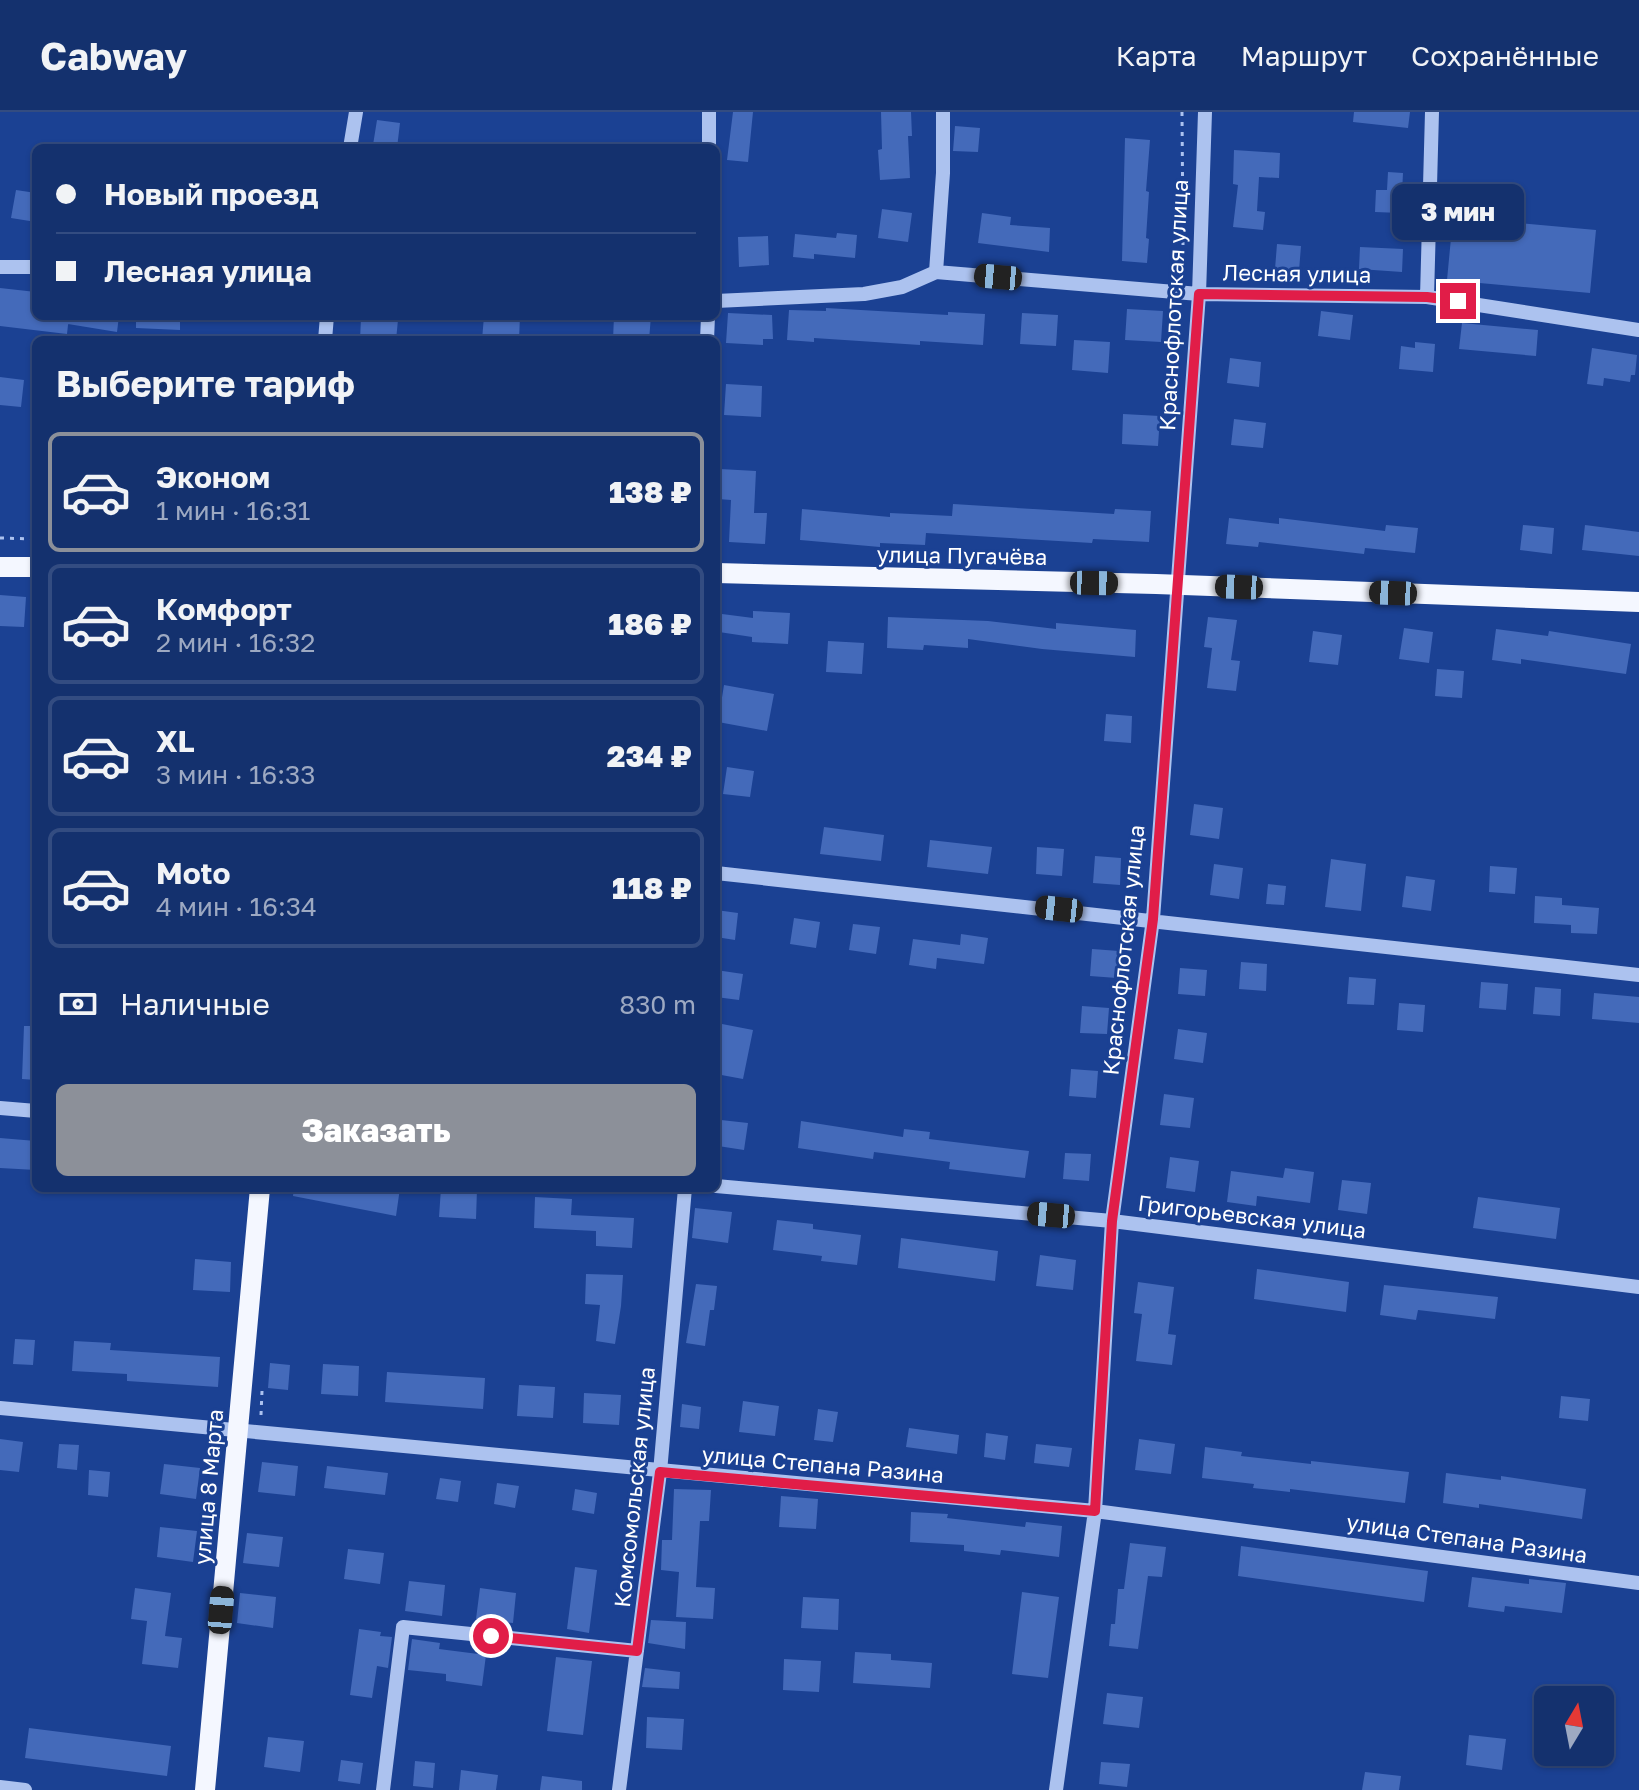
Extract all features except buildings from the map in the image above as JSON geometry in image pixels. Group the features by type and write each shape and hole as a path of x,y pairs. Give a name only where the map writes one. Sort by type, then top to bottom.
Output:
{"main road":[{"path":"0,567 32,567"},
{"name":"улица Пугачёва","path":"720,573 1178,585 1639,602"},
{"name":"улица 8 Марта","path":"205,1790 260,1192"}],"street":[{"path":"351,144 356,112"},
{"path":"709,112 709,144"},
{"path":"936,272 943,173 943,112"},
{"name":"Краснофлотская улица","path":"1056,1790 1095,1511 1112,1221 1153,919 1199,294 1205,112"},
{"path":"1427,297 1432,112"},
{"path":"0,267 32,267"},
{"name":"Лесная улица","path":"720,301 864,294 902,287 936,272 1199,294 1427,297 1639,330"},
{"path":"720,873 1639,975"},
{"path":"0,1108 32,1111"},
{"name":"Григорьевская улица","path":"720,1186 1112,1221 1639,1287"},
{"name":"Комсомольская улица","path":"619,1790 660,1472 685,1192"},
{"name":"улица Степана Разина","path":"0,1408 1095,1511 1639,1583"},
{"path":"383,1790 403,1627 637,1651"},
{"path":"0,1787 25,1790"}],"path":[{"path":"1182,112 1183,246"},
{"path":"0,538 32,539"}],"route":[{"path":"491,1636 637,1651 660,1472 1095,1511 1112,1221 1153,919 1199,294 1427,297 1458,301"}]}
